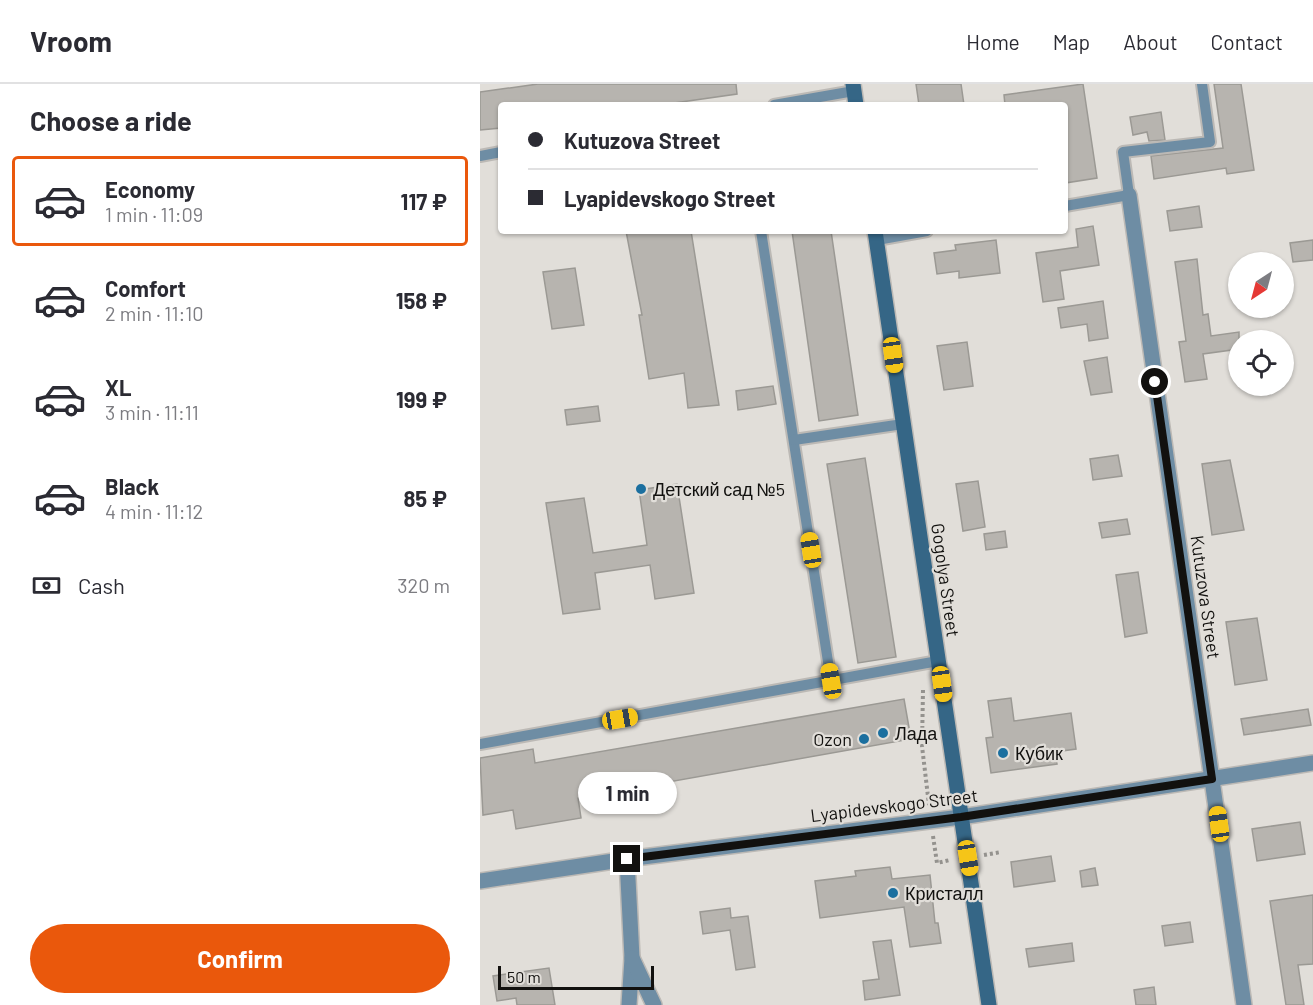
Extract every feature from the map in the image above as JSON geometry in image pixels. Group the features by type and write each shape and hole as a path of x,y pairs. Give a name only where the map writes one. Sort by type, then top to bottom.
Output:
{"main road":[{"name":"Gogolya Street","path":"876,236 989,1005"}],"street":[{"name":"Kutuzova Street","path":"1129,195 1244,1005"},
{"name":"Lyapidevskogo Street","path":"480,881 627,859 961,817 1313,763"},
{"path":"627,859 632,958 629,1005"},
{"path":"632,958 654,1005"}],"lane":[{"path":"1068,205 1129,195 1123,152 1210,142 1202,84"},
{"path":"794,102 855,93"},
{"path":"480,156 498,153"},
{"path":"761,234 831,681"},
{"path":"876,236 896,234"},
{"path":"794,440 903,424"},
{"path":"480,744 938,661"}],"building":[{"path":"538,84 736,84 737,94 681,102 498,102 498,128 480,130 480,92"},
{"path":"916,84 961,84 964,102 919,102"},
{"path":"1083,84 1097,178 1068,183 1068,102 1005,102 1004,95"},
{"path":"1214,84 1241,84 1254,170 1227,174 1226,168 1154,179 1151,156 1223,148"},
{"path":"1161,112 1165,140 1149,141 1147,132 1133,135 1130,117"},
{"path":"1199,206 1202,227 1170,231 1167,211"},
{"path":"1093,226 1099,265 1060,271 1064,299 1043,302 1036,253 1078,247 1076,229"},
{"path":"627,234 691,234 719,405 688,408 684,373 649,379 639,315 642,315"},
{"path":"792,234 831,234 858,415 819,421"},
{"path":"996,240 1000,273 959,278 959,271 937,274 934,253 956,250 955,245"},
{"path":"1313,240 1313,260 1294,262 1294,252 1291,252 1290,243"},
{"path":"1197,259 1203,315 1208,314 1211,336 1228,334 1228,351 1203,354 1207,379 1185,382 1179,342 1186,341 1175,262"},
{"path":"575,268 584,325 552,329 543,272"},
{"path":"1103,301 1108,338 1089,341 1087,324 1061,328 1058,308"},
{"path":"967,342 973,386 944,390 937,346"},
{"path":"1107,357 1112,392 1091,395 1084,361"},
{"path":"773,386 776,404 738,410 736,391"},
{"path":"598,406 600,421 567,425 565,410"},
{"path":"1118,455 1122,476 1093,480 1090,459"},
{"path":"865,458 896,657 858,663 827,464"},
{"path":"1230,460 1244,530 1212,535 1202,464"},
{"path":"978,481 985,527 963,531 956,484"},
{"path":"677,484 694,593 655,599 650,565 595,573 600,609 563,614 546,503 584,498 593,553 647,545 639,490"},
{"path":"1127,519 1130,534 1102,538 1099,523"},
{"path":"1005,531 1007,547 986,550 984,534"},
{"path":"1138,572 1147,633 1125,637 1116,575"},
{"path":"1257,618 1267,680 1235,685 1226,622"},
{"path":"1011,698 1014,721 1071,713 1076,749 1055,752 1057,764 991,773 986,738 993,737 988,701"},
{"path":"904,699 911,739 578,798 581,818 516,829 513,810 483,815 480,758 533,749 535,763"},
{"path":"1308,709 1311,725 1244,735 1241,719"},
{"path":"1300,822 1305,854 1257,861 1252,829"},
{"path":"1051,856 1055,881 1014,887 1011,862"},
{"path":"890,867 892,879 930,875 935,923 938,923 941,943 910,947 904,907 820,918 815,881 856,876 855,871"},
{"path":"1095,868 1098,885 1082,887 1080,871"},
{"path":"1313,895 1313,964 1298,965 1304,1005 1286,1005 1270,901"},
{"path":"730,908 731,918 748,916 755,967 736,970 730,930 703,934 700,912"},
{"path":"1190,922 1193,942 1165,946 1162,926"},
{"path":"891,940 900,995 865,1000 863,981 879,979 873,942"},
{"path":"1072,943 1074,961 1029,967 1026,949"},
{"path":"549,968 555,1005 517,1005 516,998 497,1001 493,976"},
{"path":"1154,987 1156,1005 1136,1005 1134,990"}],"place":[{"name":"Детский сад №5","path":"641,489"},
{"name":"Лада","path":"883,733"},
{"name":"Ozon","path":"864,739"},
{"name":"Кубик","path":"1003,753"},
{"name":"Кристалл","path":"893,893"}],"route":[{"path":"627,859 961,817 1212,779 1155,382"}]}
